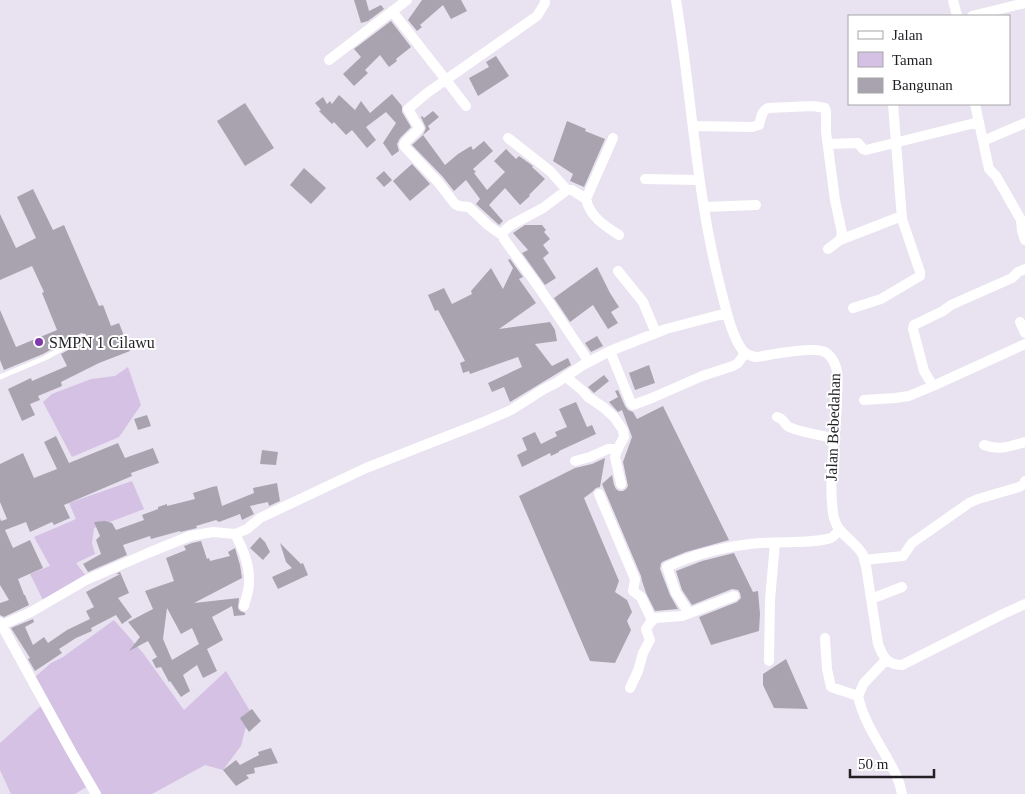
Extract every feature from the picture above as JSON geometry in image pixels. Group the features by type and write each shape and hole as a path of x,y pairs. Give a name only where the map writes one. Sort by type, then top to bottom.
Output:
{"street":[{"path":"330,60 407,0"},
{"path":"545,0 537,16 409,108 409,112 419,128 404,145 438,182 455,204 469,207 489,226 502,235 589,362"},
{"path":"610,351 633,405 702,376 733,366 738,363 745,353 737,341 727,313 714,264 699,180 676,0"},
{"path":"953,0 957,15"},
{"path":"976,15 1025,3"},
{"path":"392,11 466,106"},
{"path":"853,308 881,299 920,276 902,216 893,105"},
{"path":"975,105 989,169 996,176 1021,220 1025,240"},
{"path":"693,126 757,126 763,111 768,108 814,106 826,109 834,200 842,233 840,240"},
{"path":"828,144 858,143 866,150 979,122"},
{"path":"983,141 1025,123"},
{"path":"508,138 550,171 567,190"},
{"path":"586,199 613,138"},
{"path":"645,179 699,180"},
{"path":"502,235 511,225 543,208 567,190 572,190 586,199 589,208 603,225 619,234"},
{"path":"704,207 756,205"},
{"path":"828,248 840,240 902,216"},
{"path":"933,386 924,371 913,328 914,324 934,316 957,302 1012,278 1016,273 1025,269"},
{"path":"618,270 643,302 656,333"},
{"path":"96,794 1,624 30,612 86,580 148,552 190,536 213,532 235,534 260,518 366,468 511,410 610,351 666,328 727,313"},
{"path":"1020,322 1025,333"},
{"path":"864,400 909,396 1025,344"},
{"name":"Jalan Bebedahan","path":"745,353 756,357 815,349 828,354 834,363 836,369 836,416 831,492 833,513 835,524 862,555 864,560 878,644 886,660"},
{"path":"566,376 588,398 604,407 622,430 624,437 615,457 622,484"},
{"path":"777,417 783,419 788,426 834,438"},
{"path":"984,445 991,448 1003,448 1025,442"},
{"path":"575,461 608,449 618,449"},
{"path":"864,560 903,556 912,543 969,504 978,499 1024,484 1025,481"},
{"path":"599,494 634,577 633,590 641,597 652,620"},
{"path":"689,613 676,593 667,567 708,553 762,542 804,542 829,539 834,537 839,530"},
{"path":"235,534 246,558 248,568 249,584 244,606"},
{"path":"770,661 770,600 775,542"},
{"path":"871,599 902,587"},
{"path":"630,688 650,639 646,629 652,620 677,617 734,596"},
{"path":"902,794 897,777 865,717 858,696 864,683 886,660 894,665 902,665 1025,604"},
{"path":"825,638 827,669 831,687 858,696"}],"lane":[{"path":"0,377 45,358 82,337"}],"green space":[{"path":"128,367 141,405 119,437 72,457 43,402 52,394 91,379 115,376"},
{"path":"132,481 144,509 94,528 92,543 95,554 76,563 86,576 43,600 30,574 50,566 34,537 76,519 69,503"},
{"path":"114,620 143,653 184,710 226,671 250,711 241,746 223,770 205,765 152,794 101,794 35,677 51,663 63,657"},
{"path":"41,706 86,787 75,794 11,794 0,770 0,743"}],"building":[{"path":"354,0 366,0 369,11 381,5 384,9 368,21 361,23"},
{"path":"422,0 461,0 467,11 451,19 443,5 420,25 422,27 417,31 408,20"},
{"path":"391,21 411,47 389,67 380,55 365,70 368,73 354,86 343,74 361,57 354,49"},
{"path":"496,56 509,76 478,96 469,78 489,67 486,62"},
{"path":"392,94 402,106 402,112 411,127 400,138 397,144 399,151 392,156 383,143 396,123 386,112 366,127 376,140 367,148 352,130 346,135 334,122 332,124 319,111 321,110 315,103 323,97 327,104 330,101 332,104 339,95 355,110 361,101 370,113"},
{"path":"245,103 274,148 245,166 217,121"},
{"path":"433,111 439,117 428,126 430,129 423,135 426,128 421,117 424,118"},
{"path":"567,121 605,139 584,187 570,181 573,174 553,161"},
{"path":"423,135 445,165 471,146 473,150 484,141 493,151 473,169 487,190 505,172 494,161 506,149 516,159 519,156 533,166 545,179 520,205 505,188 489,205 503,221 499,225 476,204 480,199 466,180 454,191 412,145"},
{"path":"412,164 430,184 410,201 393,181"},
{"path":"304,168 326,188 311,204 290,185"},
{"path":"384,171 392,180 384,187 376,178"},
{"path":"33,189 53,230 64,225 99,306 103,305 111,326 119,323 130,351 99,363 61,382 62,386 38,396 40,400 30,404 35,415 22,421 8,389 31,378 32,381 67,366 61,354 85,341 87,338 86,334 81,333 43,354 4,370 0,360 0,310 16,347 57,330 42,293 44,292 32,266 0,280 0,214 16,248 36,238 17,197"},
{"path":"525,225 542,225 546,230 544,232 550,239 543,245 549,253 543,258 556,278 545,285 522,253 528,250 513,233"},
{"path":"510,259 523,277 519,279 536,303 499,329 550,322 555,330 557,341 535,344 552,366 568,358 571,365 510,402 504,387 492,392 488,383 522,367 518,357 470,374 469,371 463,373 460,363 465,361 438,310 435,311 428,295 444,288 452,304 472,294 471,291 491,268 503,289 513,268 508,260"},
{"path":"597,267 619,307 611,312 618,323 608,329 593,305 570,322 554,298"},
{"path":"597,336 603,346 591,352 585,343"},
{"path":"649,365 655,383 635,390 629,373"},
{"path":"604,375 609,381 594,393 588,387"},
{"path":"618,390 625,406 633,412 637,419 663,406 729,540 686,552 661,563 660,569 670,595 678,609 655,611 602,484 612,475 616,489 623,491 628,486 623,462 632,437 622,410 618,412 609,402 618,397 615,391"},
{"path":"576,402 587,427 592,425 596,434 551,456 550,453 522,467 517,455 527,450 522,438 535,432 541,444 557,436 555,432 567,427 559,409"},
{"path":"147,415 151,426 138,430 134,419"},
{"path":"56,436 69,463 118,443 125,458 153,448 159,463 131,473 132,476 64,505 70,518 54,525 52,522 30,532 26,522 5,530 13,548 30,540 43,568 18,579 29,605 4,617 0,615 0,603 9,600 0,585 0,518 1,521 7,519 0,502 0,464 23,453 34,478 57,469 44,442"},
{"path":"262,450 278,452 276,465 260,464"},
{"path":"605,458 600,487 584,498 619,581 615,592 627,600 632,612 627,621 631,630 615,663 590,661 519,496 575,468 592,464"},
{"path":"277,483 280,501 269,506 268,502 250,506 254,514 242,520 240,514 219,522 216,520 196,526 197,528 151,539 150,536 123,545 127,555 88,572 83,564 101,554 96,540 100,536 94,522 105,521 112,523 116,530 144,520 142,515 158,509 158,507 195,499 193,493 212,487 217,486 222,506 254,493 253,488"},
{"path":"260,537 270,552 263,560 250,548"},
{"path":"201,541 207,559 209,558 210,561 230,556 228,552 235,548 242,578 194,603 239,598 238,608 245,615 234,616 232,606 212,617 223,640 207,649 217,671 203,678 197,665 183,675 190,691 181,697 169,682 161,667 156,668 152,660 157,657 148,641 129,651 140,637 128,622 153,609 145,591 174,581 166,558 186,550 184,546","holes":["167,608 181,634 192,628 199,644 172,660 163,639"]},
{"path":"280,543 301,564 303,563 308,575 278,589 272,577 292,568 286,562"},
{"path":"734,553 753,592 758,591 759,631 711,645 699,617 737,602 741,598 740,593 738,590 732,589 692,605 682,590 676,571 702,561"},
{"path":"120,572 129,593 118,598 132,617 122,624 116,615 91,628 92,631 76,638 59,649 62,653 35,671 28,659 30,658 11,628 33,619 34,622 25,627 33,645 44,637 48,643 67,630 90,619 86,611 94,607 86,592 120,574 116,574"},
{"path":"786,659 808,709 774,708 763,685 763,674"},
{"path":"252,709 261,721 249,732 240,718"},
{"path":"271,748 278,763 254,768 255,773 246,775 249,778 236,786 223,770 236,760 240,765 259,755 258,752"}],"place":[{"name":"SMPN 1 Cilawu","path":"39,342"}]}
